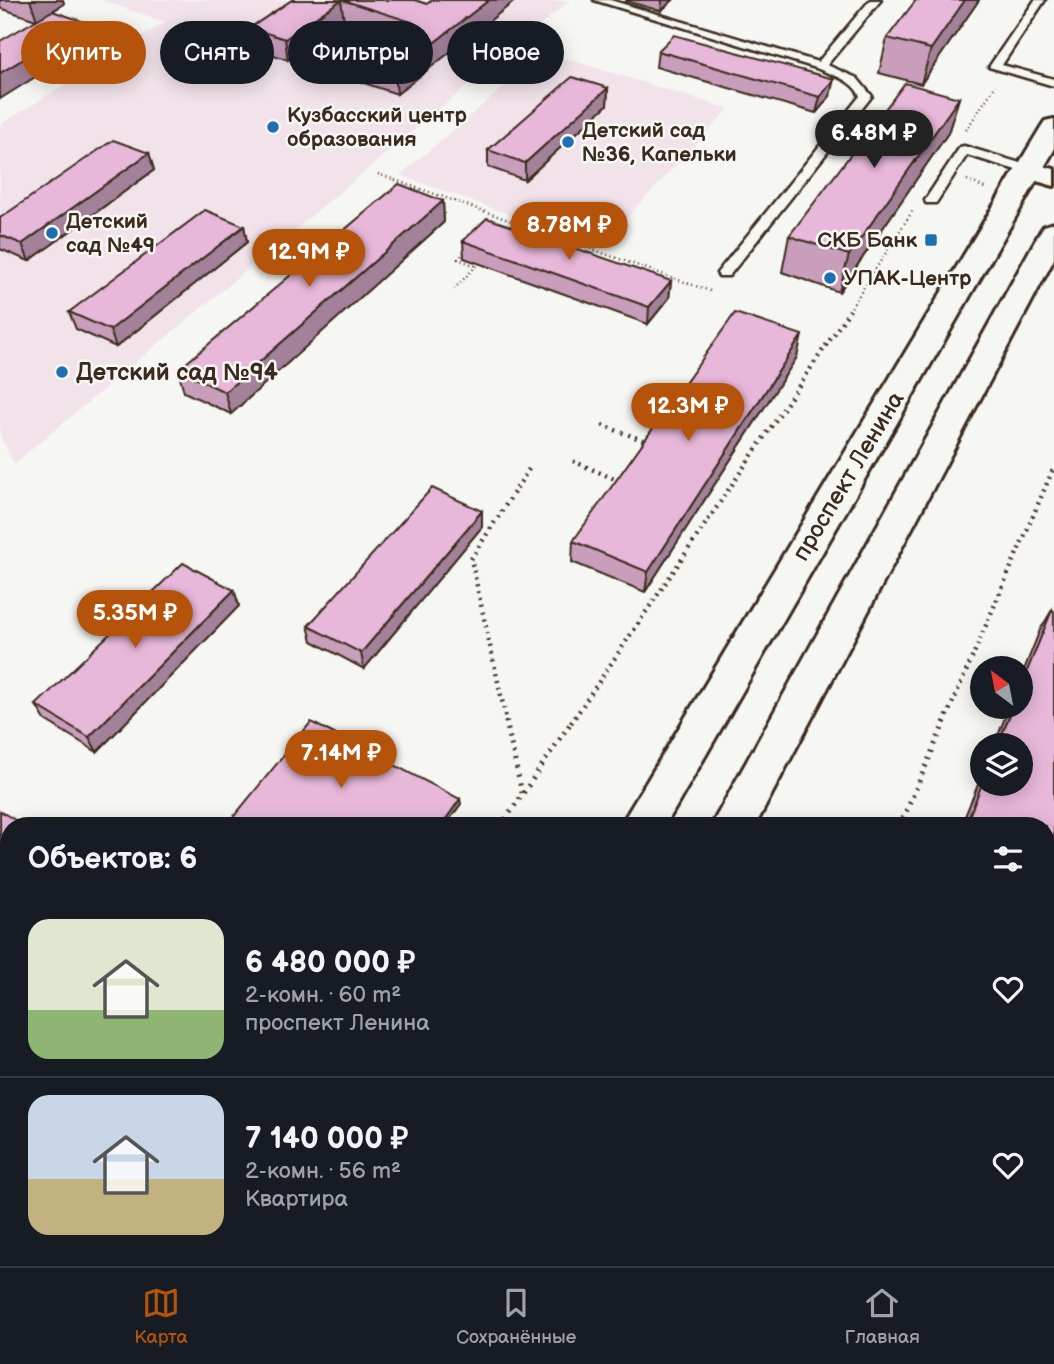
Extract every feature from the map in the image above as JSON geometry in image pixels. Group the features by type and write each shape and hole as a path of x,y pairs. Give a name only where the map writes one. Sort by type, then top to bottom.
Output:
{"main road":[{"name":"проспект Ленина","path":"648,817 1041,174 1054,127"},
{"path":"738,817 1049,251"}],"lane":[{"path":"599,0 820,66 854,80 863,88 866,96 724,273"},
{"path":"820,66 876,0"},
{"path":"1040,0 995,67 1054,83"},
{"path":"924,201 964,150 1041,174"}],"path":[{"path":"962,137 1006,71"},
{"path":"378,174 710,291"},
{"path":"507,817 924,201"},
{"path":"492,225 500,217"},
{"path":"454,289 477,265 458,259 475,242"},
{"path":"602,425 649,443"},
{"path":"573,461 620,481"},
{"path":"904,817 1054,467"},
{"path":"522,794 471,559 529,469"}],"shaded area":[{"path":"101,0 569,1 545,21 447,21 447,84 470,84 14,464 0,435 0,125 66,84 146,84 146,34 160,25 160,84 274,84 274,21 162,21"},
{"name":"Детский сад №36, Капельки","path":"564,58 729,109 599,247 400,175 507,84 564,84"}],"building":[{"path":"292,0 341,0 311,21 288,21 288,37 285,39 274,36 274,21 260,21"},
{"path":"342,0 415,0 427,4 432,0 489,0 462,21 447,21 447,33 433,43 433,21 409,21"},
{"path":"916,0 965,0 931,49 887,38"},
{"path":"52,11 82,21 35,21"},
{"path":"21,29 21,60 0,73 0,41"},
{"path":"674,35 834,79 820,97 658,51"},
{"path":"572,77 608,88 525,163 488,150 564,84"},
{"path":"905,83 959,98 849,255 789,236"},
{"path":"113,140 149,153 22,244 0,235 0,218"},
{"path":"399,184 443,201 225,392 178,370"},
{"path":"205,210 244,226 110,330 69,312"},
{"path":"487,218 671,281 649,307 463,241"},
{"path":"735,313 802,335 648,572 573,541"},
{"path":"432,488 482,511 361,653 308,626"},
{"path":"183,563 234,590 89,737 36,705"},
{"path":"1052,610 1054,817 969,817 977,796 1033,796 1033,733 1002,733 1008,719 1033,719 1033,656"},
{"path":"311,722 460,799 447,817 233,817"}],"place":[{"name":"Кузбасский центр образования","path":"273,127"},
{"name":"Детский сад №36, Капельки","path":"568,142"},
{"name":"Детский сад №49","path":"52,233"},
{"name":"СКБ Банк","path":"931,240"},
{"name":"УПАК-Центр","path":"830,278"},
{"name":"Детский сад №94","path":"62,372"}]}
